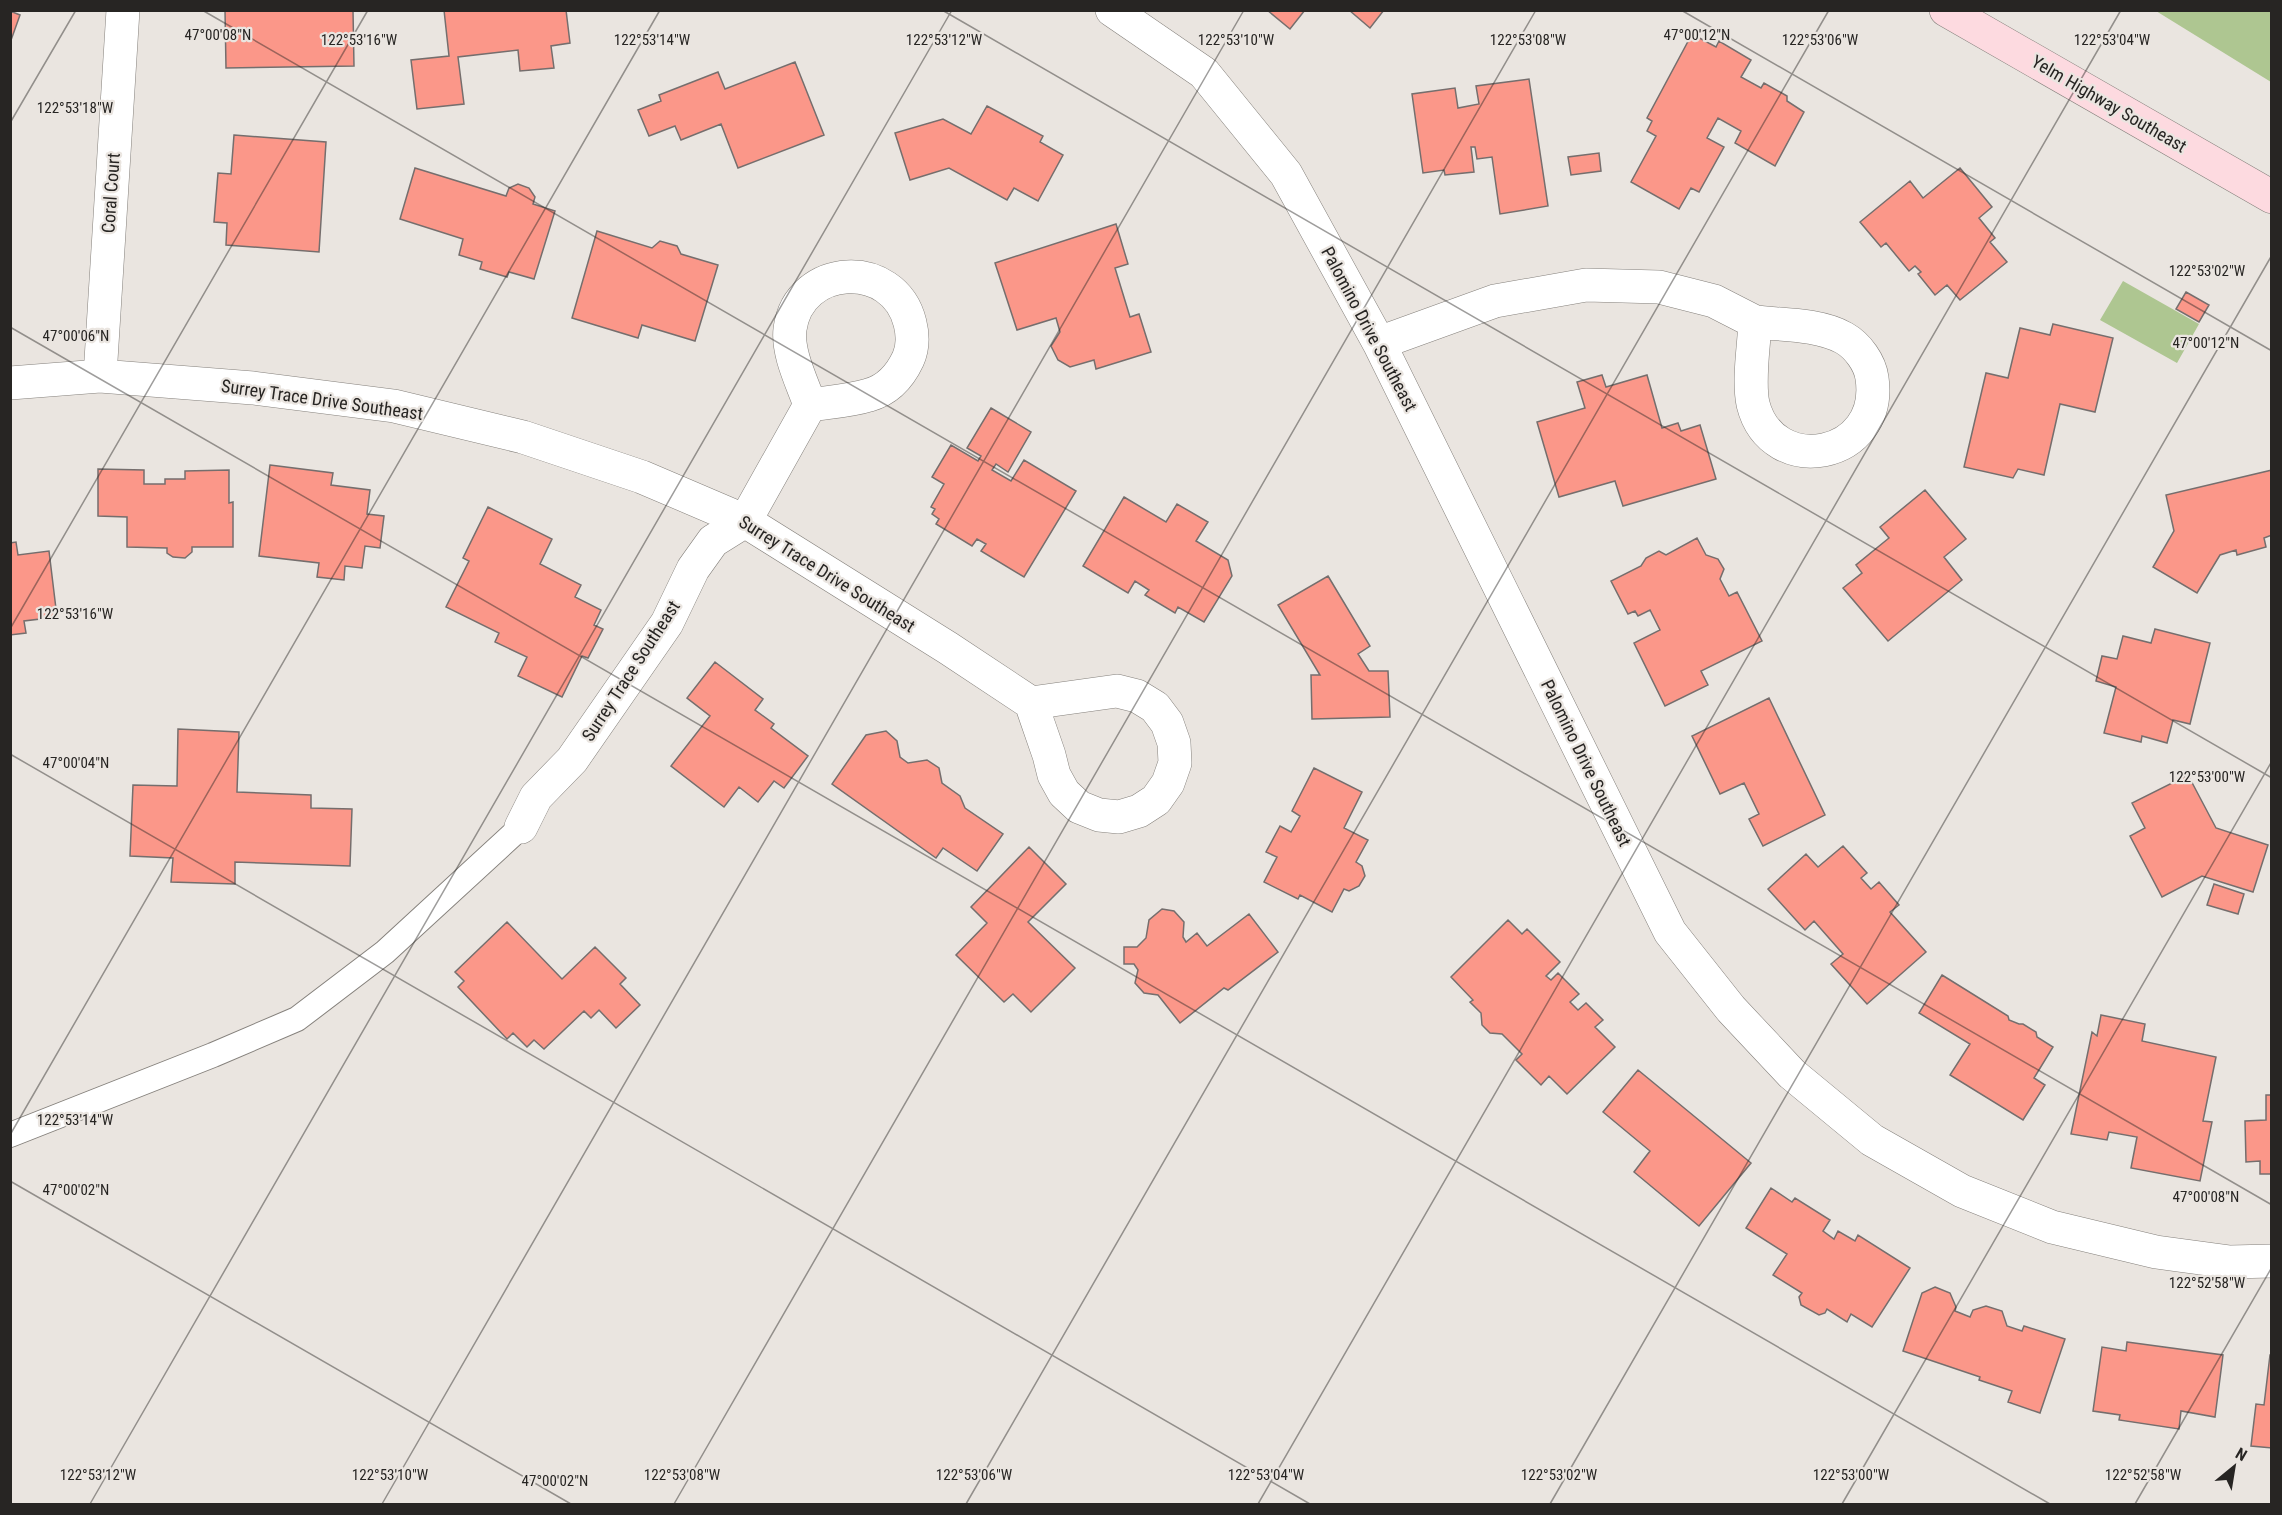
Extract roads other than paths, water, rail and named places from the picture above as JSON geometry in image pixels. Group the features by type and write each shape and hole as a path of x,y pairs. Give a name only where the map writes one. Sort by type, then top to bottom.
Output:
{"main road":[{"name":"Yelm Highway Southeast","path":"1946,10 2271,197"}],"street":[{"name":"Coral Court","path":"100,376 123,10"},
{"name":"Palomino Drive Southeast","path":"1112,10 1204,73 1286,174 1379,343 1670,932 1731,1009 1792,1074 1872,1140 1962,1191 2052,1227 2156,1252 2230,1262 2271,1261"},
{"path":"1379,343 1495,301 1586,285 1659,287 1714,301 1755,322 1826,330 1846,339 1861,353 1871,371 1874,392 1870,413 1860,431 1845,443 1827,451 1807,452 1788,447 1772,436 1760,421 1753,403 1755,322"},
{"name":"Surrey Trace Drive Southeast","path":"10,383 100,376 254,388 394,406 545,444 642,477 745,521 948,648 1031,703"},
{"path":"745,521 810,405"},
{"name":"Surrey Trace Southeast","path":"521,827 536,797 572,760 667,623 693,569 713,541 745,521"},
{"path":"1117,691 1137,696 1155,707 1167,723 1174,743 1175,763 1168,783 1156,800 1148,806 1119,817 1099,815 1079,807 1064,793 1054,775 1050,755 1031,703 1117,691"}],"lane":[{"path":"10,1135 213,1055 297,1019 385,952 521,827"}]}
